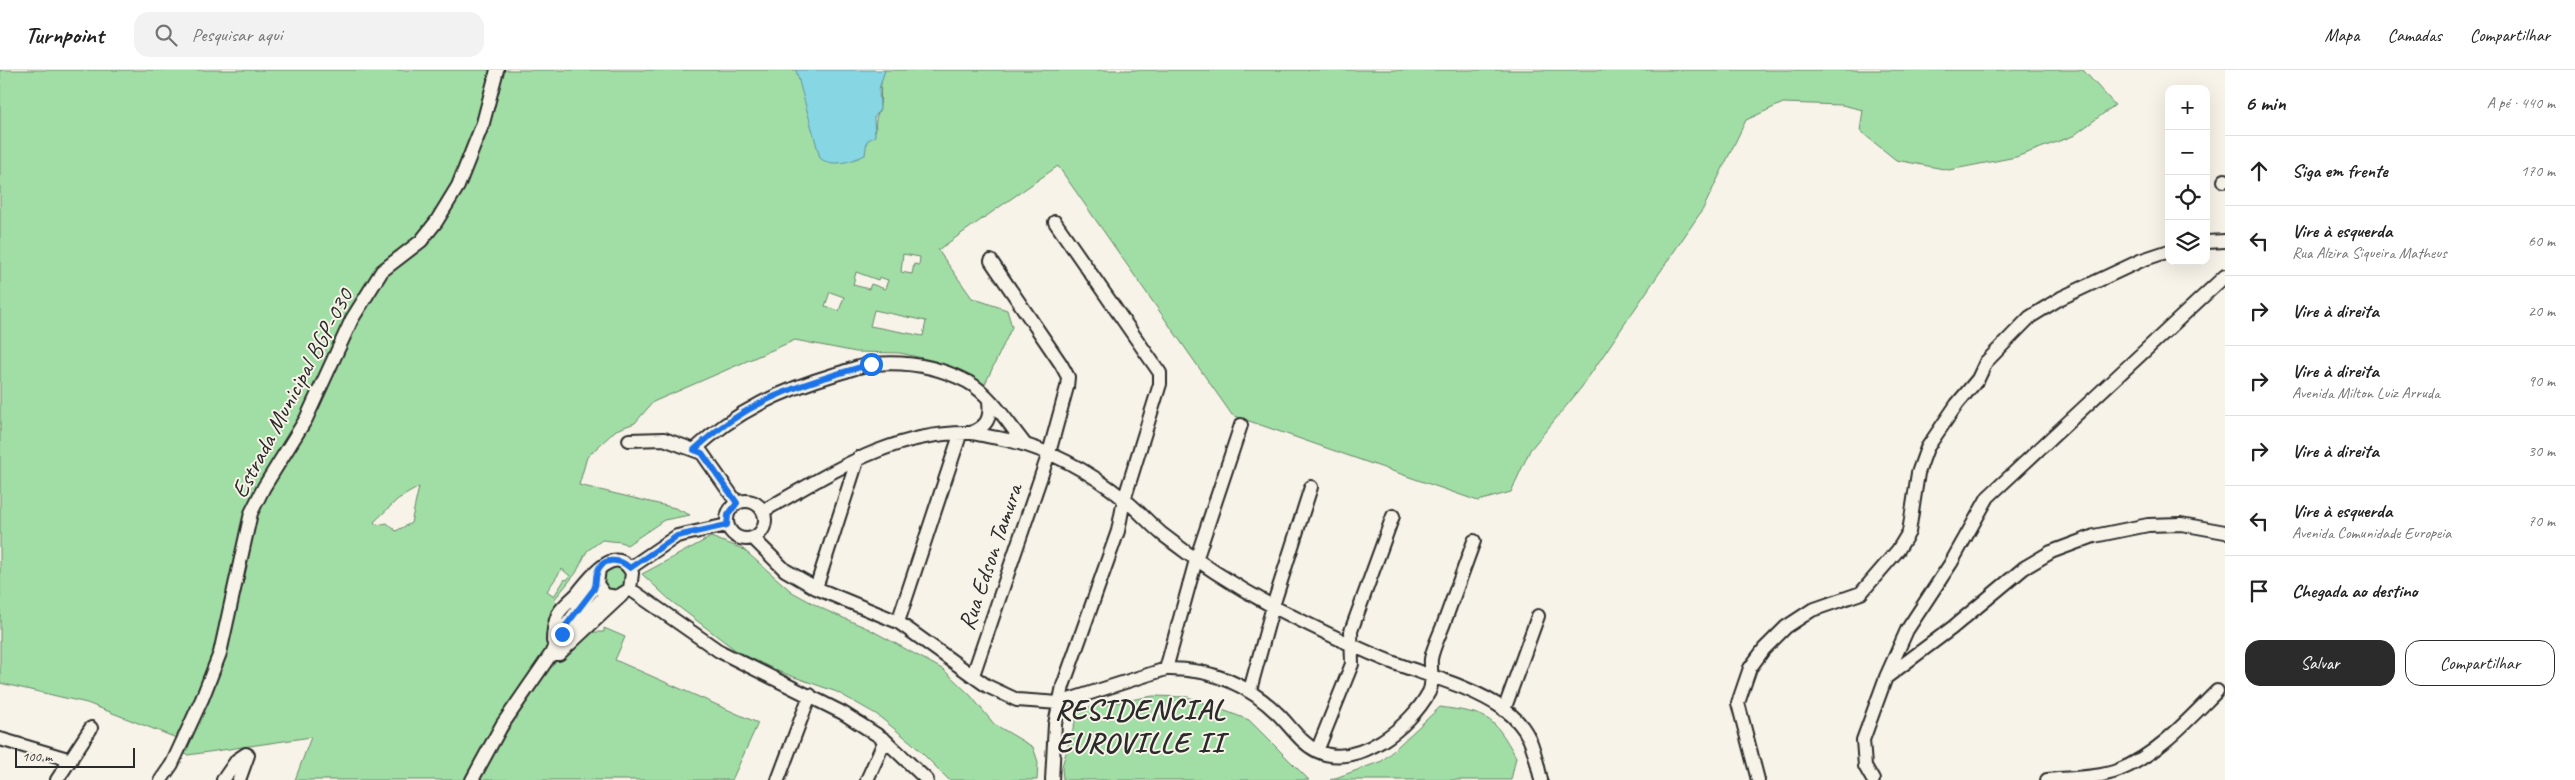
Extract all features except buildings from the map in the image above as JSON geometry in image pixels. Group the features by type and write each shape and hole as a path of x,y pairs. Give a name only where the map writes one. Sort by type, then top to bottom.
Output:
{"street":[{"name":"Estrada Municipal BGP-030","path":"161,780 172,764 202,699 220,653 251,513 306,419 352,319 382,271 421,241 436,222 458,186 483,123 497,70"},
{"path":"1052,780 1059,703 1118,531 1124,500 1160,384 1160,373 1055,222"},
{"path":"2210,242 2225,241"},
{"path":"1758,780 1738,703 1750,668 1786,627 1812,610 1861,593 1904,542 1913,515 1918,472 1927,448 1957,404 1978,379 1986,362 2030,317 2061,298 2142,260 2165,252"},
{"name":"Rua Edson Tamura","path":"973,675 1049,453 1068,378 1061,364 991,260"},
{"path":"1873,780 1865,766 1863,740 1886,677 1907,630 1951,563 1988,497 2225,276"},
{"path":"694,450 710,435 762,400 813,381 871,364 919,364 942,370 970,383 989,401 1024,443"},
{"path":"965,434 985,427 991,414 989,401"},
{"path":"1166,669 1196,560 1241,425"},
{"path":"898,622 965,434"},
{"path":"763,512 858,458 894,444 929,436 965,434 1024,443 1049,453 1091,476 1124,500 1162,534 1196,560 1273,606 1353,646 1432,676 1462,685 1504,710 1521,724 1531,740 1541,780"},
{"path":"629,440 664,439 702,453 737,503"},
{"path":"816,588 858,458"},
{"path":"1250,690 1273,606 1311,487"},
{"path":"742,501 754,503 763,512 765,524 763,530 753,538 747,539 734,536 727,525 728,515 737,503 742,501"},
{"path":"1317,751 1352,664 1353,646 1351,631 1393,516"},
{"path":"1886,677 1952,628 2024,568 2051,552 2094,536 2148,525 2181,524 2225,532"},
{"path":"630,568 677,536 727,525"},
{"path":"753,538 785,570 816,588 898,622 987,686 1017,700 1059,703 1166,669 1185,669 1223,678 1250,690 1279,715 1298,736 1317,751 1332,755 1352,755 1374,746 1398,729 1424,700 1430,690 1432,676 1431,658 1474,541"},
{"path":"614,560 620,561 630,568 633,578 626,592 559,654 551,654 560,634 562,608 602,564 614,560"},
{"path":"472,780 502,725 551,654 560,634 599,589 598,569"},
{"path":"580,590 599,589 626,592 719,651 843,713 885,740 927,780"},
{"path":"1504,710 1538,616"},
{"path":"2047,780 2118,771 2146,756 2189,720 2218,691"},
{"path":"778,780 810,695"},
{"path":"57,780 91,728"},
{"path":"0,739 71,760"},
{"path":"867,780 885,740"},
{"path":"223,780 237,760 246,754 248,755 239,780"}],"green space":[{"path":"0,70 796,70 867,141 876,130 881,81 885,70 2083,70 2115,105 2073,136 2016,157 1949,170 1896,160 1860,131 1863,110 1842,105 1783,103 1746,120 1703,209 1581,388 1530,450 1511,492 1478,501 1232,415 1058,166 938,250 972,298 1007,310 1012,327 984,386 957,370 935,361 900,353 856,352 795,340 653,402 635,423 616,430 587,457 579,485 675,508 690,515 664,520 627,545 621,542 602,540 587,551 576,573 554,600 558,603 561,600 563,602 545,652 500,716 464,780 295,780 311,737 188,755 174,750 179,739 87,703 0,683","holes":["903,254 920,257 919,265 914,264 912,274 901,272","856,272 878,280 879,277 888,280 885,289 871,284 869,289 853,285","830,292 844,297 839,311 825,306","874,310 926,321 923,336 870,326","419,487 411,523 396,531 387,523 377,525 374,522 398,499","562,569 570,576 567,580 565,579 554,596 547,591"]},
{"path":"711,537 743,549 792,592 825,610 869,629 944,670 971,696 994,724 1033,747 1038,762 1037,780 949,780 912,743 876,714 837,692 780,672 738,652 671,601 642,574"},
{"path":"614,567 623,570 626,579 623,588 614,591 605,588 602,579 605,570"},
{"path":"604,628 625,637 615,660 758,723 732,780 479,780 502,739 549,670 560,657 589,632 604,632"},
{"path":"1153,696 1188,697 1249,720 1309,780 1063,780 1062,766 1079,709"},
{"path":"1440,707 1479,715 1494,724 1516,757 1511,780 1330,780 1382,761"}],"water":[{"path":"796,70 885,70 879,89 880,109 874,118 875,136 867,141 865,155 836,163 830,163 820,158"}],"district":[{"name":"RESIDENCIAL EUROVILLE II","path":"1140,726"}],"route":[{"path":"562,634 561,632 597,584 598,569 602,564 614,560 625,563 630,568 677,536 727,525 730,510 737,503 702,453 694,450 710,435 762,400 813,381 871,364"}]}
